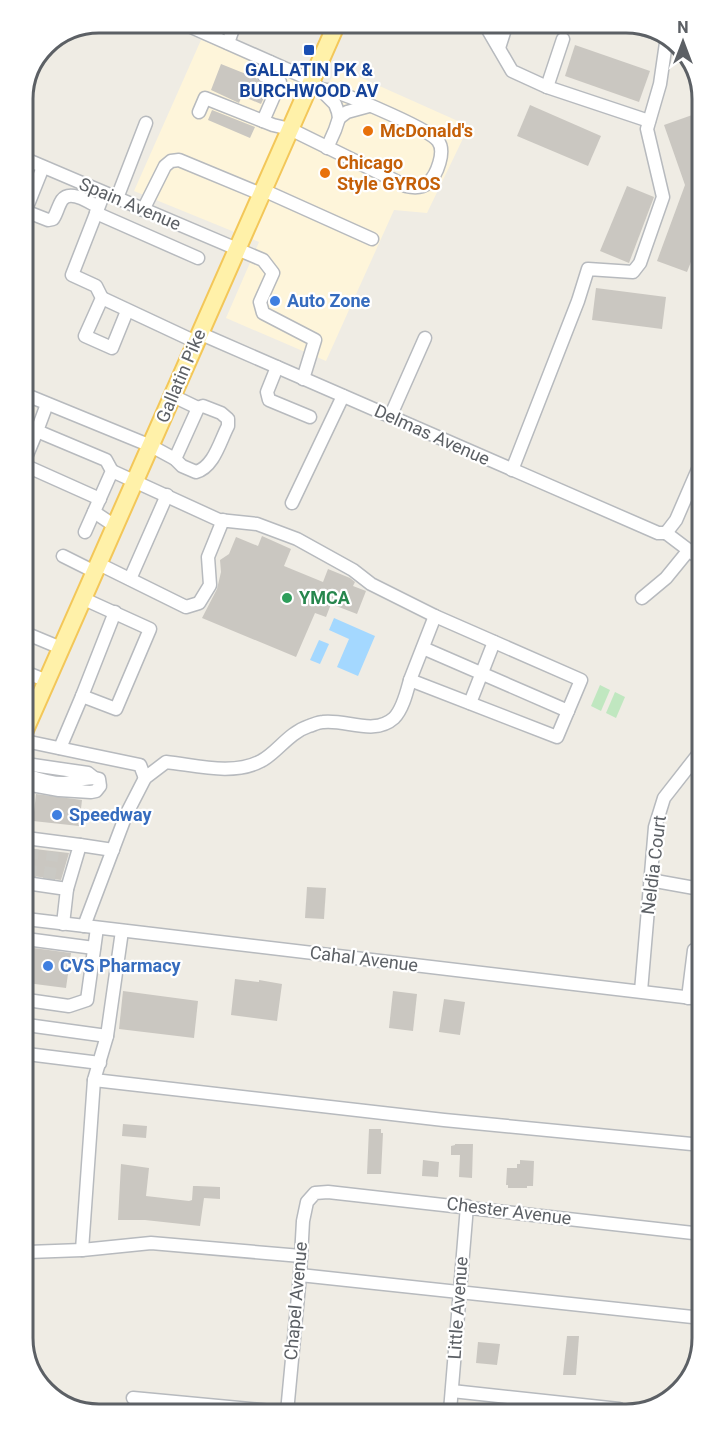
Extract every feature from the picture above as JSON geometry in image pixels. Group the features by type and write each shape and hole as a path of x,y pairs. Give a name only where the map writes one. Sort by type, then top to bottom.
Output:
{"main road":[{"name":"Gallatin Pike","path":"33,712 290,129 316,85 334,33"}],"street":[{"path":"199,112 205,98 290,129 406,186 421,187 430,181 442,155 442,147 437,139 404,121 316,85 206,33"},
{"path":"228,43 231,33"},
{"path":"490,33 512,71 547,87 649,122"},
{"path":"499,48 504,33"},
{"path":"547,87 563,39"},
{"path":"263,121 279,82 264,76 270,62"},
{"path":"512,470 579,301 588,269 633,272 640,263 663,197 647,129 661,72"},
{"path":"316,85 335,104 339,118"},
{"path":"327,148 339,118 347,112 369,106"},
{"path":"117,198 146,123"},
{"path":"143,210 165,166 171,161 179,160 262,192 372,239"},
{"name":"Spain Avenue","path":"33,162 263,260 273,273 260,302 263,313 315,340 303,379"},
{"path":"33,192 43,167"},
{"path":"97,210 104,193"},
{"path":"33,216 53,219 63,199 68,195 75,196 97,210 198,258"},
{"name":"Delmas Avenue","path":"97,210 72,275 96,286 102,298 127,311 277,367 658,533 666,533"},
{"path":"102,298 85,336 112,348 127,311"},
{"path":"390,417 425,338"},
{"path":"277,367 267,392 269,400 310,417"},
{"path":"33,398 151,446 175,459 182,466 196,472 204,470 228,426 228,420 221,413 203,406 198,408 172,396"},
{"path":"292,503 343,396"},
{"path":"33,440 47,404"},
{"path":"175,459 198,408"},
{"path":"33,428 106,460 112,471 223,520 257,524 297,539 353,570 371,584 435,616 582,680 557,737 410,680"},
{"path":"33,468 100,499"},
{"path":"85,532 112,471"},
{"path":"692,483 676,520 666,533 692,553"},
{"path":"130,579 167,495"},
{"path":"94,512 115,526"},
{"path":"63,556 130,579 186,607 199,603 210,585 208,557 223,520"},
{"path":"642,598 692,557"},
{"path":"82,696 116,709 150,629 84,599"},
{"path":"60,748 115,612"},
{"path":"33,1001 69,1006 87,1000 94,948 91,927 113,850 126,815 145,778 166,762 221,768 243,767 263,761 283,741 305,728 323,722 375,726 394,718 402,705 435,616"},
{"path":"33,636 61,648"},
{"path":"470,703 494,642"},
{"path":"423,648 568,711"},
{"path":"33,675 47,681"},
{"path":"33,742 140,765 145,778"},
{"name":"Neldia Court","path":"641,991 655,827 664,798 692,762"},
{"path":"33,765 88,773 99,779 100,786 96,791 91,792 33,785"},
{"path":"33,778 64,783 94,777"},
{"path":"33,842 53,847 80,845 113,850"},
{"path":"63,924 67,889 80,845"},
{"path":"650,880 692,888"},
{"path":"33,881 49,883 67,889"},
{"name":"Cahal Avenue","path":"33,921 692,998"},
{"path":"82,1250 94,1080 107,1036 122,931"},
{"path":"33,940 94,948"},
{"path":"33,1026 107,1036"},
{"path":"33,1055 100,1063"},
{"path":"94,1080 444,1120 692,1144"},
{"name":"Chester Avenue","path":"315,1193 328,1192 467,1206 692,1233"},
{"name":"Chapel Avenue","path":"288,1404 303,1221 307,1202 315,1193"},
{"name":"Little Avenue","path":"451,1404 458,1292 467,1206"},
{"path":"33,1252 82,1250 152,1243 301,1256"},
{"path":"300,1275 692,1317"},
{"path":"452,1391 573,1404"},
{"path":"133,1398 197,1404"}],"shaded area":[{"path":"201,40 327,87 337,67 469,126 427,213 394,210 326,361 226,318 259,242 134,191"}],"green space":[{"path":"600,685 610,690 601,711 591,706"},
{"path":"615,692 625,697 616,718 606,713"}],"water":[{"path":"334,618 375,636 358,676 337,667 349,639 329,630"},
{"path":"319,640 329,644 320,664 310,660"}],"building":[{"path":"575,45 650,71 639,102 565,76"},
{"path":"221,64 256,78 269,87 261,104 242,96 239,103 211,90"},
{"path":"530,105 601,136 588,166 517,136"},
{"path":"212,110 255,127 250,138 208,120"},
{"path":"692,115 692,259 687,272 657,261 685,185 664,125"},
{"path":"627,186 654,197 629,263 600,251"},
{"path":"596,288 666,297 662,329 592,320"},
{"name":"YMCA","path":"262,536 291,549 284,566 323,582 328,569 350,578 355,582 353,586 366,591 357,614 331,604 326,617 315,613 296,657 202,618 217,589 221,572 220,560 229,554 236,537 258,546"},
{"path":"36,794 82,800 79,826 33,821"},
{"path":"33,849 69,853 61,880 33,876"},
{"path":"307,887 326,888 324,919 305,918"},
{"name":"CVS Pharmacy","path":"33,948 71,953 66,988 33,984"},
{"path":"235,979 282,984 277,1021 231,1015"},
{"path":"123,991 198,1001 194,1038 119,1029"},
{"path":"393,991 417,994 413,1031 389,1028"},
{"path":"444,999 465,1002 460,1035 439,1032"},
{"path":"123,1124 147,1126 146,1138 122,1136"},
{"path":"369,1129 381,1129 383,1133 381,1174 367,1174"},
{"path":"473,1144 472,1178 459,1177 460,1155 451,1155 451,1146"},
{"path":"423,1160 439,1162 438,1177 422,1176"},
{"path":"520,1160 534,1161 533,1186 508,1188 506,1185 507,1168 517,1168"},
{"path":"121,1164 149,1168 146,1196 189,1201 192,1200 193,1186 197,1186 220,1187 220,1199 204,1198 200,1226 145,1220 118,1220"},
{"path":"567,1336 579,1336 576,1375 563,1375"},
{"path":"478,1342 500,1344 497,1365 476,1363"}],"tunnel":[{"path":"49,879 53,852"}],"place":[{"name":"GALLATIN PK & BURCHWOOD AV","path":"309,50"},
{"name":"McDonald's","path":"368,131"},
{"name":"Chicago Style GYROS","path":"325,173"},
{"name":"Auto Zone","path":"275,301"},
{"name":"YMCA","path":"287,598"},
{"name":"Speedway","path":"57,815"},
{"name":"CVS Pharmacy","path":"48,966"}]}
